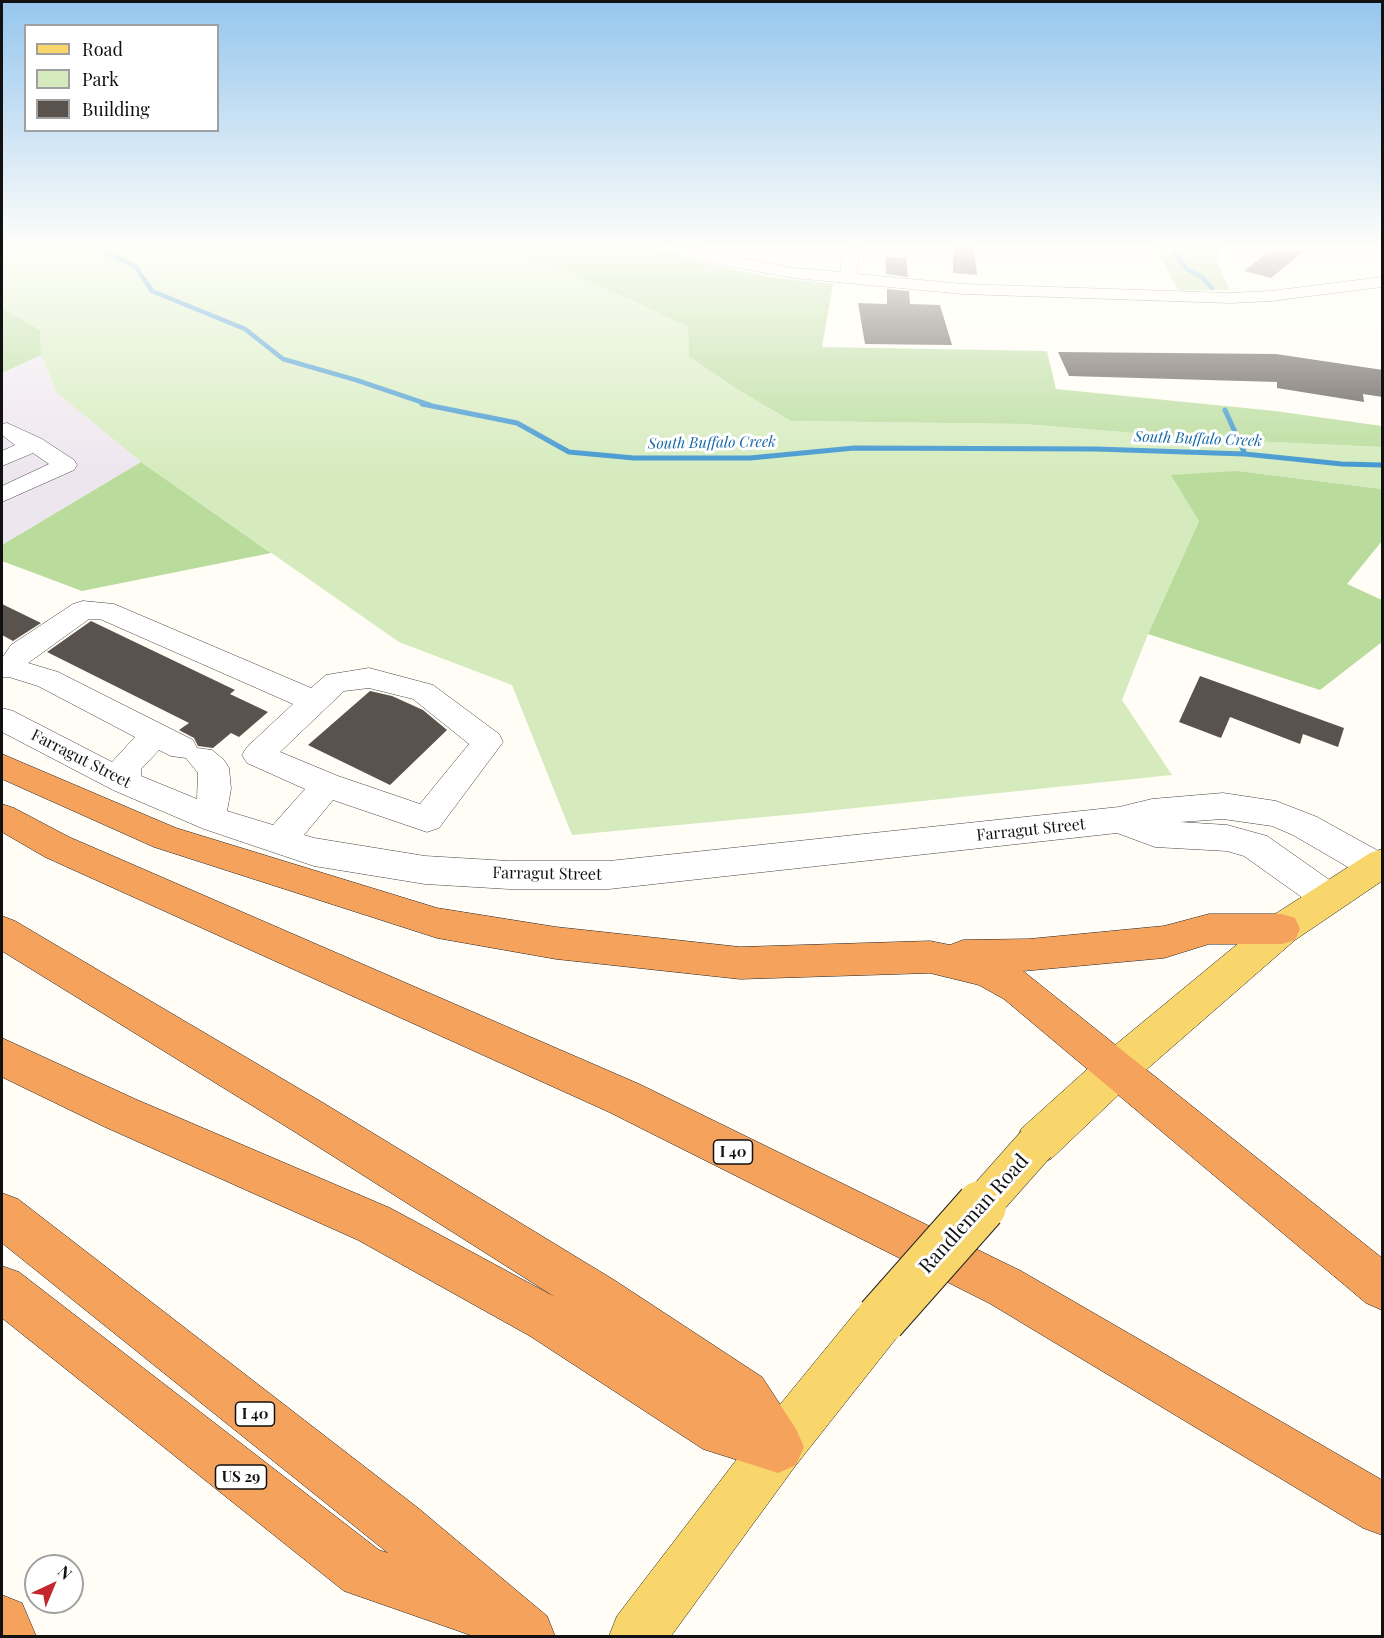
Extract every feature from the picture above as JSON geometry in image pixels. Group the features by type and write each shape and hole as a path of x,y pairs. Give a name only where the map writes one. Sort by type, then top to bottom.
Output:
{"highway":[{"path":"2,766 166,838 436,923 556,943 740,963 1029,955 1164,942 1209,929 1282,929"},
{"name":"I 40","path":"2,818 57,848 624,1098 994,1282 1164,1379 1383,1509"},
{"path":"2,831 57,848"},
{"path":"2,932 310,1118 626,1317 744,1395 778,1446"},
{"path":"930,957 987,969 1017,987 1383,1287"},
{"path":"2,1057 120,1113 374,1224 547,1319 722,1431 778,1446"},
{"name":"I 40","path":"2,1215 399,1527 516,1628"},
{"name":"US 29","path":"2,1289 363,1572 516,1628"},
{"path":"2,1623 8,1636"}],"main road":[{"name":"Randleman Road","path":"637,1636 778,1446 880,1319 1036,1144 1118,1069 1282,929 1380,865"}],"street":[{"path":"2,495 66,465 34,444 20,439 3,428"},
{"path":"2,459 34,444"},
{"path":"210,817 215,789 213,768 179,747 48,679 6,667 21,652 84,610 104,609 314,701"},
{"path":"369,678 423,692 488,742 427,819 327,785 258,755 314,701 336,682 369,678"},
{"name":"Farragut Street","path":"2,719 124,782 210,817 314,852 424,870 509,875 609,875 1119,820 1152,812 1223,806 1276,814 1305,826 1380,865"},
{"path":"124,782 126,765 179,747"},
{"path":"280,841 327,785"},
{"name":"Farragut Street","path":"1119,820 1155,834 1227,838 1255,846 1329,898"}],"shaded area":[{"path":"41,355 57,393 141,462 2,545 2,373"}],"green space":[{"path":"2,322 27,322 40,330 41,355 2,373"},
{"path":"27,322 679,322 688,327 689,357 791,421 1024,424 1207,439 1382,447 1382,489 1238,471 1199,521 1148,634 1122,700 1172,775 572,835 512,685 399,642 141,462 57,393 41,355 40,330"},
{"path":"679,322 826,322 822,347 1047,351 1056,389 1275,411 1382,426 1382,447 1207,439 1024,424 791,421 689,357 688,327"},
{"path":"141,462 271,553 82,591 2,561 2,545"},
{"path":"1238,471 1382,489 1382,541 1347,584 1382,600 1382,642 1320,690 1148,634 1199,521 1171,475"}],"building":[{"path":"861,322 945,322 952,345 865,344"},
{"path":"1058,352 1276,354 1383,370 1383,397 1363,394 1364,402 1277,388 1277,382 1069,376"},
{"path":"2,604 41,623 13,641 2,635"},
{"path":"91,621 235,690 230,694 268,712 239,737 231,733 213,748 198,746 194,738 179,730 189,723 47,652"},
{"path":"1200,676 1344,728 1338,747 1303,734 1300,744 1230,717 1221,738 1179,722"},
{"path":"370,691 392,696 423,710 447,730 390,785 308,745"}],"waterway":[{"name":"South Buffalo Creek","path":"229,322 245,329 283,359 430,405"},
{"name":"South Buffalo Creek","path":"422,404 517,423 569,452 634,458 750,458 854,448 1096,449 1245,454"},
{"path":"1225,410 1245,454"},
{"name":"South Buffalo Creek","path":"1245,454 1342,464 1382,465"}]}
